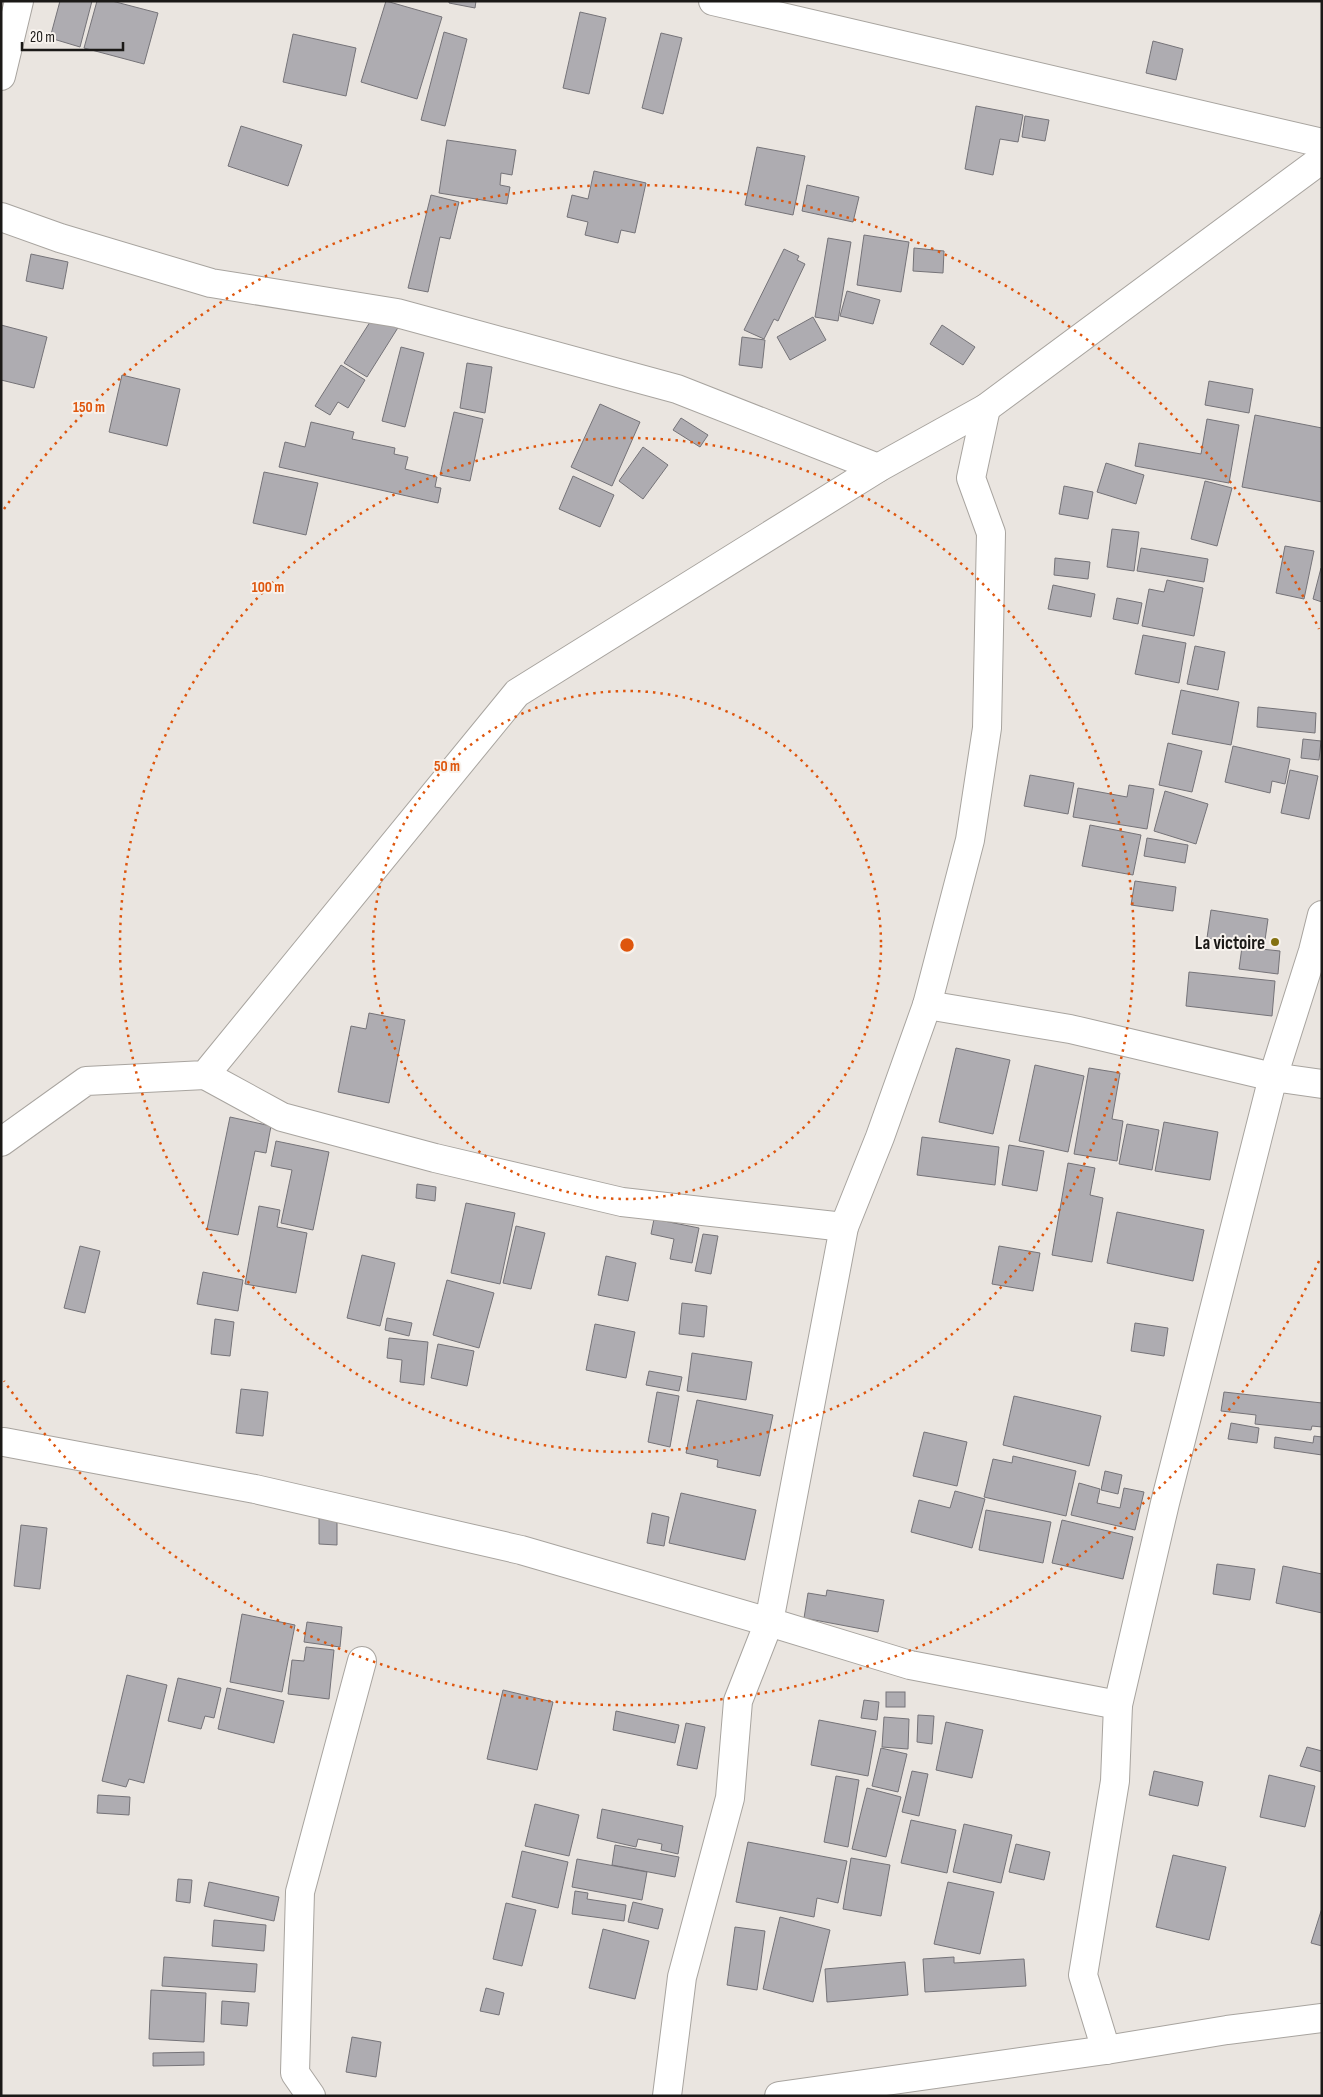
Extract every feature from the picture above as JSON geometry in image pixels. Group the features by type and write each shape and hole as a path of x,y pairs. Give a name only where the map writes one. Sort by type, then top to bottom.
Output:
{"street":[{"path":"1,76 19,1"},
{"path":"713,1 1322,143"},
{"path":"205,1075 517,693 878,468 986,408 1322,159"},
{"path":"1,217 60,238 211,283 398,313 677,389 878,468"},
{"path":"667,2096 682,1977 730,1798 738,1701 769,1622 844,1227 880,1137 927,1005 970,840 987,728 991,533 971,478 986,408"},
{"path":"1106,2050 1083,1975 1115,1782 1118,1705 1167,1494 1273,1077 1313,951 1322,915"},
{"path":"927,1005 1070,1029 1273,1077 1322,1084"},
{"path":"1,1142 86,1081 205,1075 282,1117 444,1161 622,1202 844,1227"},
{"path":"4,1442 255,1489 520,1550 910,1665 1118,1705"},
{"path":"311,2096 295,2073 300,1892 362,1660"},
{"path":"778,2096 1106,2050 1227,2030 1322,2018"}],"building":[{"path":"60,1 92,1 80,47 50,38"},
{"path":"97,1 112,1 158,13 144,64 84,48"},
{"path":"386,1 442,17 417,99 361,82"},
{"path":"449,1 476,1 475,8 449,3"},
{"path":"580,12 606,18 589,94 563,88"},
{"path":"444,32 467,39 445,126 421,120"},
{"path":"661,33 682,38 663,114 642,108"},
{"path":"293,34 356,48 346,96 283,82"},
{"path":"1153,41 1183,49 1176,80 1146,73"},
{"path":"976,106 1023,115 1018,142 1000,139 993,175 965,169"},
{"path":"1025,116 1049,120 1045,141 1022,137"},
{"path":"241,126 302,145 288,186 228,166"},
{"path":"447,140 516,150 512,175 501,173 500,185 510,187 507,204 439,193"},
{"path":"757,147 805,156 793,215 745,205"},
{"path":"594,171 646,183 635,233 621,230 618,243 585,235 588,222 567,217 572,195 588,199"},
{"path":"807,185 859,197 853,222 802,211"},
{"path":"431,195 459,202 450,239 440,237 428,292 408,288"},
{"path":"864,235 909,242 901,292 857,285"},
{"path":"828,238 851,242 838,321 815,317"},
{"path":"914,248 944,251 943,273 913,271"},
{"path":"784,249 799,256 797,260 805,264 778,321 774,319 764,339 744,330"},
{"path":"31,254 68,262 63,289 26,281"},
{"path":"847,291 880,300 873,324 840,316"},
{"path":"377,311 399,326 367,377 344,363"},
{"path":"813,317 826,340 790,360 777,337"},
{"path":"1,325 47,337 34,388 1,380"},
{"path":"942,325 975,347 963,365 930,344"},
{"path":"742,337 765,340 762,368 739,365"},
{"path":"401,347 424,353 405,427 382,421"},
{"path":"467,363 492,367 485,413 460,408"},
{"path":"341,365 365,380 348,408 338,402 330,415 315,406"},
{"path":"122,375 180,389 167,446 109,432"},
{"path":"1209,381 1253,389 1249,413 1205,405"},
{"path":"600,404 640,422 612,486 571,467"},
{"path":"454,412 483,419 470,481 440,475"},
{"path":"1255,415 1322,428 1322,502 1242,487"},
{"path":"681,418 708,435 700,447 673,430"},
{"path":"1207,419 1239,425 1229,483 1135,466 1139,443 1201,454"},
{"path":"311,422 354,432 352,439 395,448 394,454 408,457 405,469 437,477 435,487 441,488 438,503 279,467 285,442 305,447"},
{"path":"643,447 668,465 643,499 619,481"},
{"path":"1106,463 1144,475 1136,504 1097,492"},
{"path":"264,472 318,483 306,535 253,523"},
{"path":"573,476 614,495 600,527 559,509"},
{"path":"1205,481 1232,488 1217,546 1191,539"},
{"path":"1064,486 1093,492 1088,519 1059,514"},
{"path":"1112,529 1139,532 1134,571 1107,567"},
{"path":"1285,546 1314,551 1304,599 1276,593"},
{"path":"1141,548 1208,559 1204,582 1137,571"},
{"path":"1055,558 1090,562 1088,579 1054,575"},
{"path":"1322,569 1322,602 1313,599"},
{"path":"1167,580 1203,588 1194,636 1142,626 1149,589 1164,592"},
{"path":"1053,585 1095,594 1091,617 1048,609"},
{"path":"1117,598 1142,603 1138,624 1113,619"},
{"path":"1143,635 1186,643 1179,683 1135,674"},
{"path":"1195,646 1225,652 1218,690 1187,684"},
{"path":"1181,690 1239,702 1231,745 1172,734"},
{"path":"1258,707 1316,713 1315,733 1257,727"},
{"path":"1303,739 1321,741 1319,760 1301,758"},
{"path":"1168,743 1202,751 1192,792 1159,785"},
{"path":"1233,746 1290,759 1285,784 1272,781 1270,793 1225,782"},
{"path":"1290,770 1318,776 1309,819 1281,813"},
{"path":"1030,775 1074,783 1068,814 1024,806"},
{"path":"1129,785 1154,789 1147,829 1073,817 1078,788 1127,797"},
{"path":"1165,791 1208,804 1196,844 1154,831"},
{"path":"1090,825 1141,835 1133,875 1082,866"},
{"path":"1147,838 1188,845 1185,863 1144,856"},
{"path":"1135,881 1176,887 1173,911 1131,905"},
{"path":"1211,910 1268,919 1264,947 1207,938"},
{"path":"1242,947 1280,951 1278,974 1239,969"},
{"path":"1189,972 1275,981 1272,1016 1186,1006"},
{"path":"369,1013 405,1020 389,1103 338,1092 351,1026 366,1029"},
{"path":"956,1048 1010,1060 993,1134 939,1122"},
{"path":"1035,1065 1084,1076 1068,1152 1019,1141"},
{"path":"1089,1068 1120,1073 1112,1119 1123,1121 1117,1161 1074,1154"},
{"path":"230,1117 271,1126 266,1153 255,1151 238,1235 207,1229"},
{"path":"1164,1122 1218,1132 1210,1180 1155,1171"},
{"path":"1127,1124 1159,1130 1152,1170 1119,1164"},
{"path":"922,1137 999,1147 995,1185 917,1175"},
{"path":"276,1141 329,1152 313,1230 281,1223 292,1170 271,1166"},
{"path":"1009,1145 1044,1151 1037,1191 1002,1185"},
{"path":"1068,1163 1095,1168 1090,1195 1103,1198 1092,1262 1052,1255"},
{"path":"417,1184 436,1187 435,1201 416,1198"},
{"path":"466,1203 515,1213 500,1284 451,1273"},
{"path":"259,1206 280,1210 277,1227 307,1233 296,1293 245,1284"},
{"path":"1117,1212 1204,1230 1193,1281 1107,1263"},
{"path":"654,1219 699,1228 692,1263 670,1259 674,1239 651,1234"},
{"path":"516,1226 545,1233 531,1289 503,1283"},
{"path":"703,1234 718,1236 711,1274 695,1271"},
{"path":"80,1246 100,1251 85,1313 64,1308"},
{"path":"999,1246 1040,1253 1033,1291 992,1284"},
{"path":"362,1255 395,1263 380,1326 347,1318"},
{"path":"606,1256 636,1263 628,1301 598,1295"},
{"path":"203,1272 243,1280 238,1311 197,1304"},
{"path":"447,1280 494,1293 479,1348 433,1335"},
{"path":"682,1303 707,1306 704,1337 679,1334"},
{"path":"387,1318 412,1323 409,1336 385,1330"},
{"path":"215,1319 234,1322 230,1356 211,1354"},
{"path":"1135,1323 1168,1328 1164,1356 1131,1351"},
{"path":"595,1324 635,1332 626,1378 586,1370"},
{"path":"389,1338 428,1342 424,1385 400,1382 402,1360 387,1358"},
{"path":"438,1344 474,1351 467,1386 431,1378"},
{"path":"692,1353 752,1362 746,1400 687,1391"},
{"path":"649,1371 682,1377 679,1391 646,1385"},
{"path":"241,1389 268,1392 263,1436 236,1433"},
{"path":"657,1392 679,1396 670,1447 648,1442"},
{"path":"1224,1392 1322,1403 1322,1427 1312,1426 1311,1430 1255,1424 1256,1415 1221,1411"},
{"path":"1014,1396 1101,1416 1089,1466 1003,1445"},
{"path":"697,1400 773,1415 760,1476 717,1467 718,1460 686,1453"},
{"path":"1231,1423 1259,1428 1257,1443 1228,1439"},
{"path":"924,1432 967,1442 957,1486 913,1476"},
{"path":"1314,1436 1322,1437 1322,1455 1274,1448 1275,1437 1313,1443"},
{"path":"1013,1456 1076,1471 1066,1516 984,1497 993,1459 1012,1463"},
{"path":"1105,1471 1122,1475 1118,1494 1101,1490"},
{"path":"1079,1483 1100,1489 1097,1503 1120,1508 1124,1488 1144,1492 1135,1530 1071,1515"},
{"path":"955,1491 985,1499 972,1548 911,1532 919,1500 950,1508"},
{"path":"681,1493 756,1510 745,1560 669,1543"},
{"path":"986,1510 1051,1522 1043,1563 979,1550"},
{"path":"652,1513 669,1517 664,1546 647,1543"},
{"path":"319,1514 337,1515 337,1545 319,1544"},
{"path":"1062,1520 1133,1537 1123,1579 1052,1563"},
{"path":"21,1525 47,1528 40,1589 14,1586"},
{"path":"1217,1564 1255,1569 1250,1600 1213,1594"},
{"path":"1283,1566 1322,1574 1322,1613 1276,1603"},
{"path":"827,1590 884,1600 878,1632 804,1618 808,1593 826,1596"},
{"path":"242,1614 295,1625 282,1692 230,1682"},
{"path":"307,1622 342,1627 340,1647 304,1642"},
{"path":"306,1647 334,1650 329,1699 288,1694 292,1660 304,1661"},
{"path":"127,1675 167,1685 144,1783 129,1779 126,1787 102,1781"},
{"path":"178,1678 221,1688 214,1718 205,1716 201,1729 168,1721"},
{"path":"227,1688 284,1701 274,1743 218,1729"},
{"path":"503,1690 553,1702 537,1770 487,1759"},
{"path":"886,1692 905,1692 905,1707 886,1707"},
{"path":"864,1700 879,1702 877,1720 861,1718"},
{"path":"616,1711 679,1725 675,1743 613,1730"},
{"path":"918,1715 934,1716 932,1744 917,1742"},
{"path":"884,1717 909,1719 908,1749 882,1747"},
{"path":"819,1720 876,1731 868,1776 811,1765"},
{"path":"946,1722 983,1730 972,1778 936,1770"},
{"path":"686,1723 705,1727 697,1769 677,1765"},
{"path":"1307,1747 1322,1751 1322,1772 1300,1766"},
{"path":"881,1748 907,1754 898,1792 872,1786"},
{"path":"912,1771 928,1774 919,1816 902,1812"},
{"path":"1154,1771 1203,1782 1198,1806 1149,1795"},
{"path":"1269,1775 1315,1786 1305,1827 1260,1817"},
{"path":"836,1776 859,1780 848,1847 824,1842"},
{"path":"867,1788 901,1797 886,1857 852,1849"},
{"path":"98,1795 130,1797 129,1815 97,1813"},
{"path":"535,1804 579,1815 569,1856 525,1846"},
{"path":"602,1809 683,1826 678,1854 661,1850 662,1844 638,1839 636,1847 597,1838"},
{"path":"911,1820 956,1830 947,1873 901,1863"},
{"path":"964,1824 1012,1835 1001,1883 953,1872"},
{"path":"748,1842 847,1861 838,1903 817,1898 814,1917 736,1902"},
{"path":"1016,1844 1050,1852 1044,1880 1009,1872"},
{"path":"615,1845 679,1857 675,1877 612,1865"},
{"path":"522,1851 568,1862 558,1908 512,1897"},
{"path":"1173,1855 1226,1867 1209,1940 1156,1927"},
{"path":"851,1858 890,1865 881,1916 843,1909"},
{"path":"577,1859 647,1872 642,1900 572,1887"},
{"path":"178,1879 192,1880 190,1903 176,1901"},
{"path":"209,1882 279,1897 274,1921 204,1906"},
{"path":"948,1882 994,1892 980,1954 934,1944"},
{"path":"575,1891 588,1893 587,1899 626,1905 624,1921 572,1914"},
{"path":"633,1902 663,1909 658,1929 628,1922"},
{"path":"506,1903 536,1910 522,1966 493,1959"},
{"path":"1322,1908 1322,1946 1311,1943"},
{"path":"780,1917 830,1930 813,2002 763,1989"},
{"path":"214,1920 266,1925 264,1951 212,1946"},
{"path":"735,1927 765,1931 757,1990 727,1985"},
{"path":"603,1929 649,1941 635,1999 589,1988"},
{"path":"164,1957 257,1964 255,1992 162,1986"},
{"path":"954,1957 954,1963 1024,1959 1026,1986 925,1992 923,1959"},
{"path":"905,1962 908,1995 827,2002 825,1969"},
{"path":"486,1988 504,1993 499,2015 480,2011"},
{"path":"151,1990 206,1993 204,2042 149,2039"},
{"path":"222,2001 249,2003 247,2026 221,2024"},
{"path":"352,2037 381,2042 376,2077 346,2072"},
{"path":"204,2052 204,2065 153,2066 153,2053"}],"place":[{"name":"La victoire","path":"1275,942"}]}
